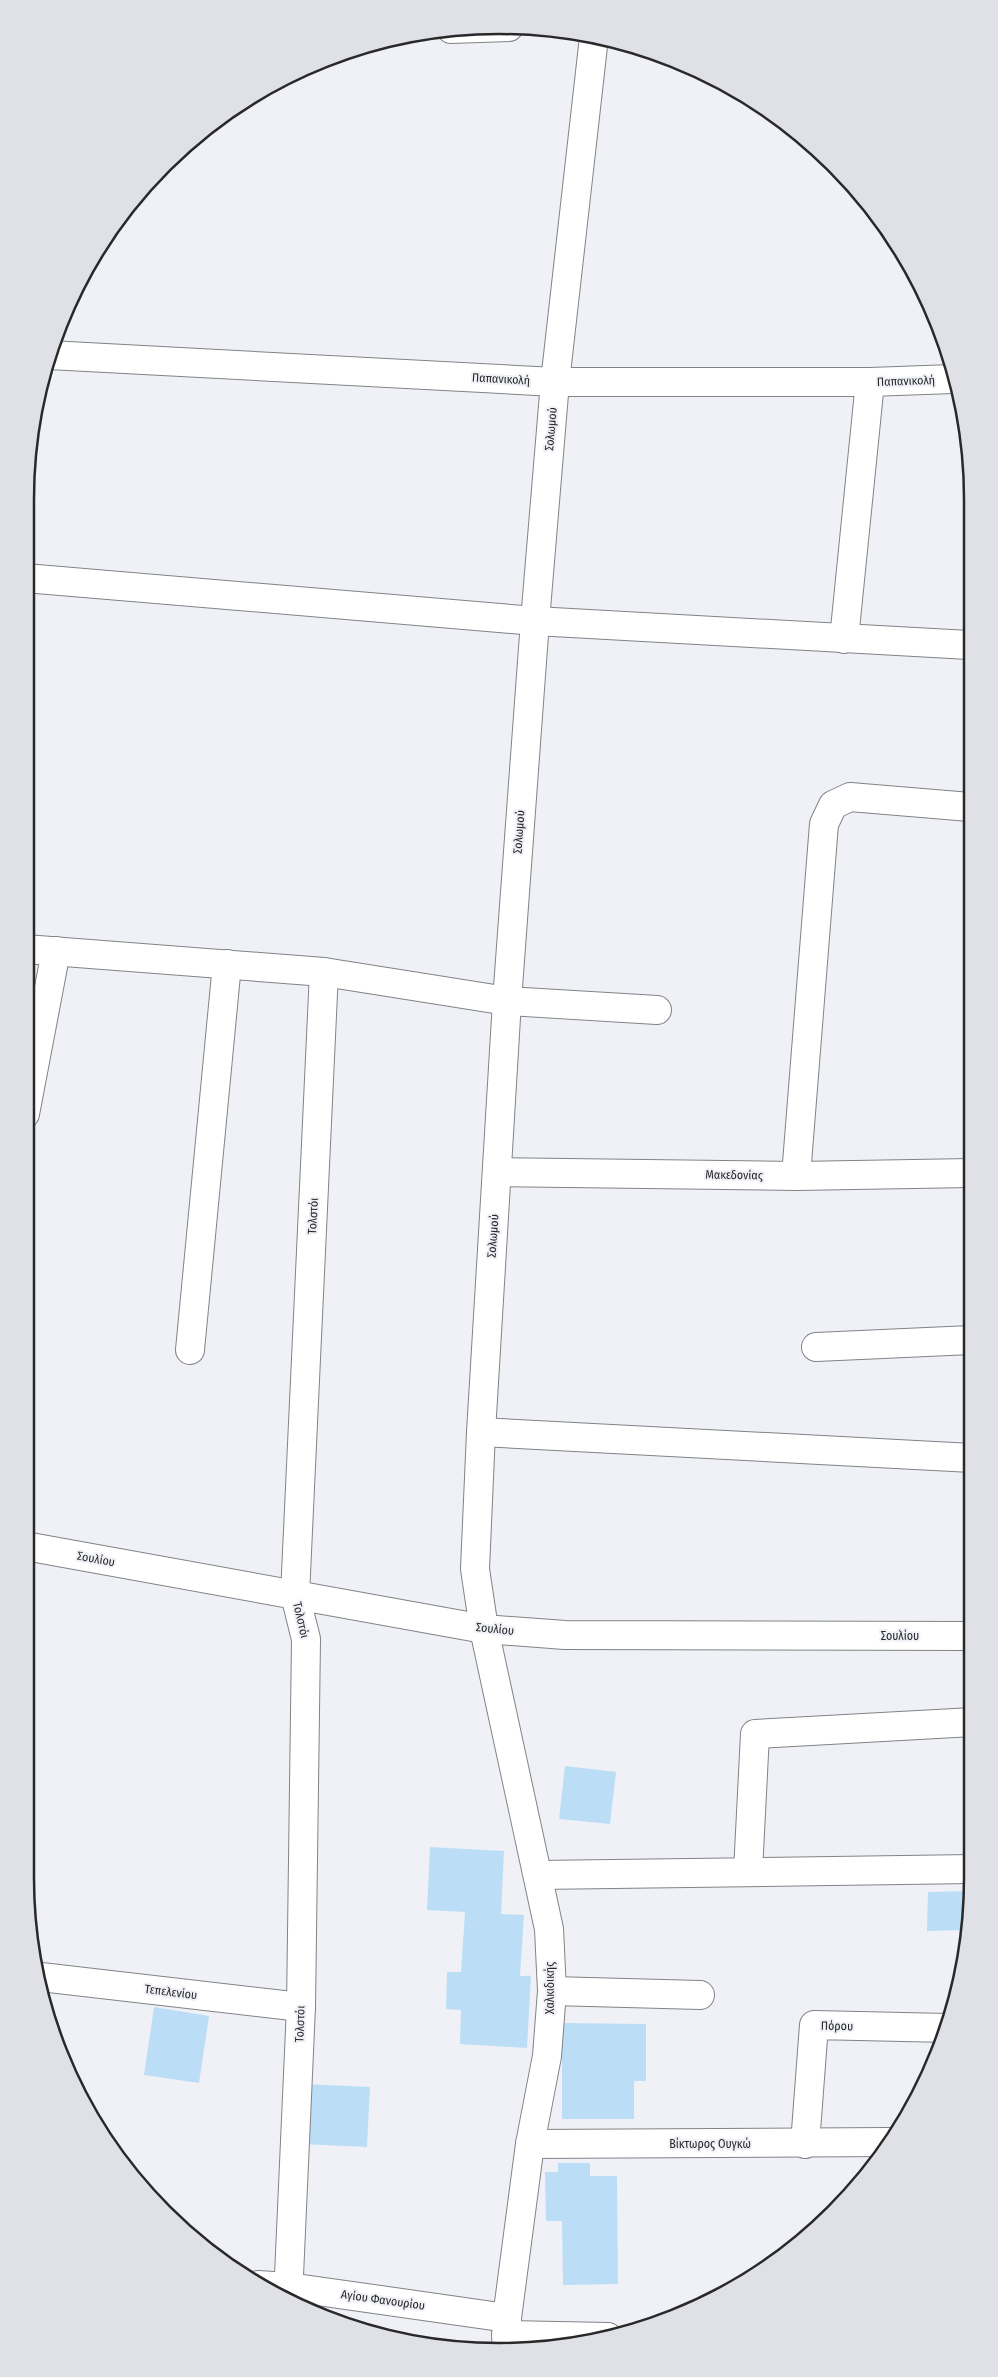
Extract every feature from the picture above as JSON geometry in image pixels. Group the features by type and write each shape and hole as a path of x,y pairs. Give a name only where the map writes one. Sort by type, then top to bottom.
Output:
{"street":[{"name":"Σολωμού","path":"484,1629 475,1569 481,1432 507,1001 555,382 593,44"},
{"name":"Παπανικολή","path":"56,355 555,382 870,382 948,379"},
{"path":"844,639 870,382"},
{"path":"34,579 535,621 964,645"},
{"path":"796,1176 824,824 833,805 850,797 964,806"},
{"path":"34,949 324,972 507,1001 657,1010"},
{"path":"34,1067 56,951"},
{"path":"190,1350 227,964"},
{"name":"Τολστόι","path":"289,2293 301,2008 306,1639 295,1595 324,972"},
{"name":"Μακεδονίας","path":"498,1172 796,1176 964,1173"},
{"path":"816,1347 964,1340"},
{"path":"481,1432 964,1458"},
{"name":"Σουλίου","path":"34,1548 484,1629 565,1635 964,1636"},
{"name":"Χαλκιδικής","path":"484,1629 549,1930 552,1991 547,2056 530,2144 506,2335"},
{"path":"748,1872 755,1734 964,1722"},
{"path":"538,1875 964,1869"},
{"name":"Τεπελενίου","path":"45,1977 301,2008"},
{"path":"552,1991 700,1995"},
{"name":"Πόρου","path":"805,2144 814,2025 940,2028"},
{"name":"Βίκτωρος Ουγκώ","path":"530,2144 882,2142"},
{"name":"Αγίου Φανουρίου","path":"289,2293 506,2335 576,2336"}],"building":[{"path":"565,1766 616,1772 610,1824 559,1819"},
{"path":"430,1847 504,1851 501,1914 524,1915 520,1976 531,1976 527,2048 460,2044 461,2010 446,2009 447,1972 461,1972 465,1912 427,1910"},
{"path":"964,1891 961,1930 927,1931 928,1892"},
{"path":"154,2007 209,2016 199,2083 144,2075"},
{"path":"562,2023 646,2024 646,2081 634,2081 634,2119 562,2119"},
{"path":"304,2084 370,2087 367,2147 301,2144"},
{"path":"558,2163 590,2163 590,2176 617,2176 618,2284 563,2285 562,2221 546,2221 545,2172 558,2172"}]}
